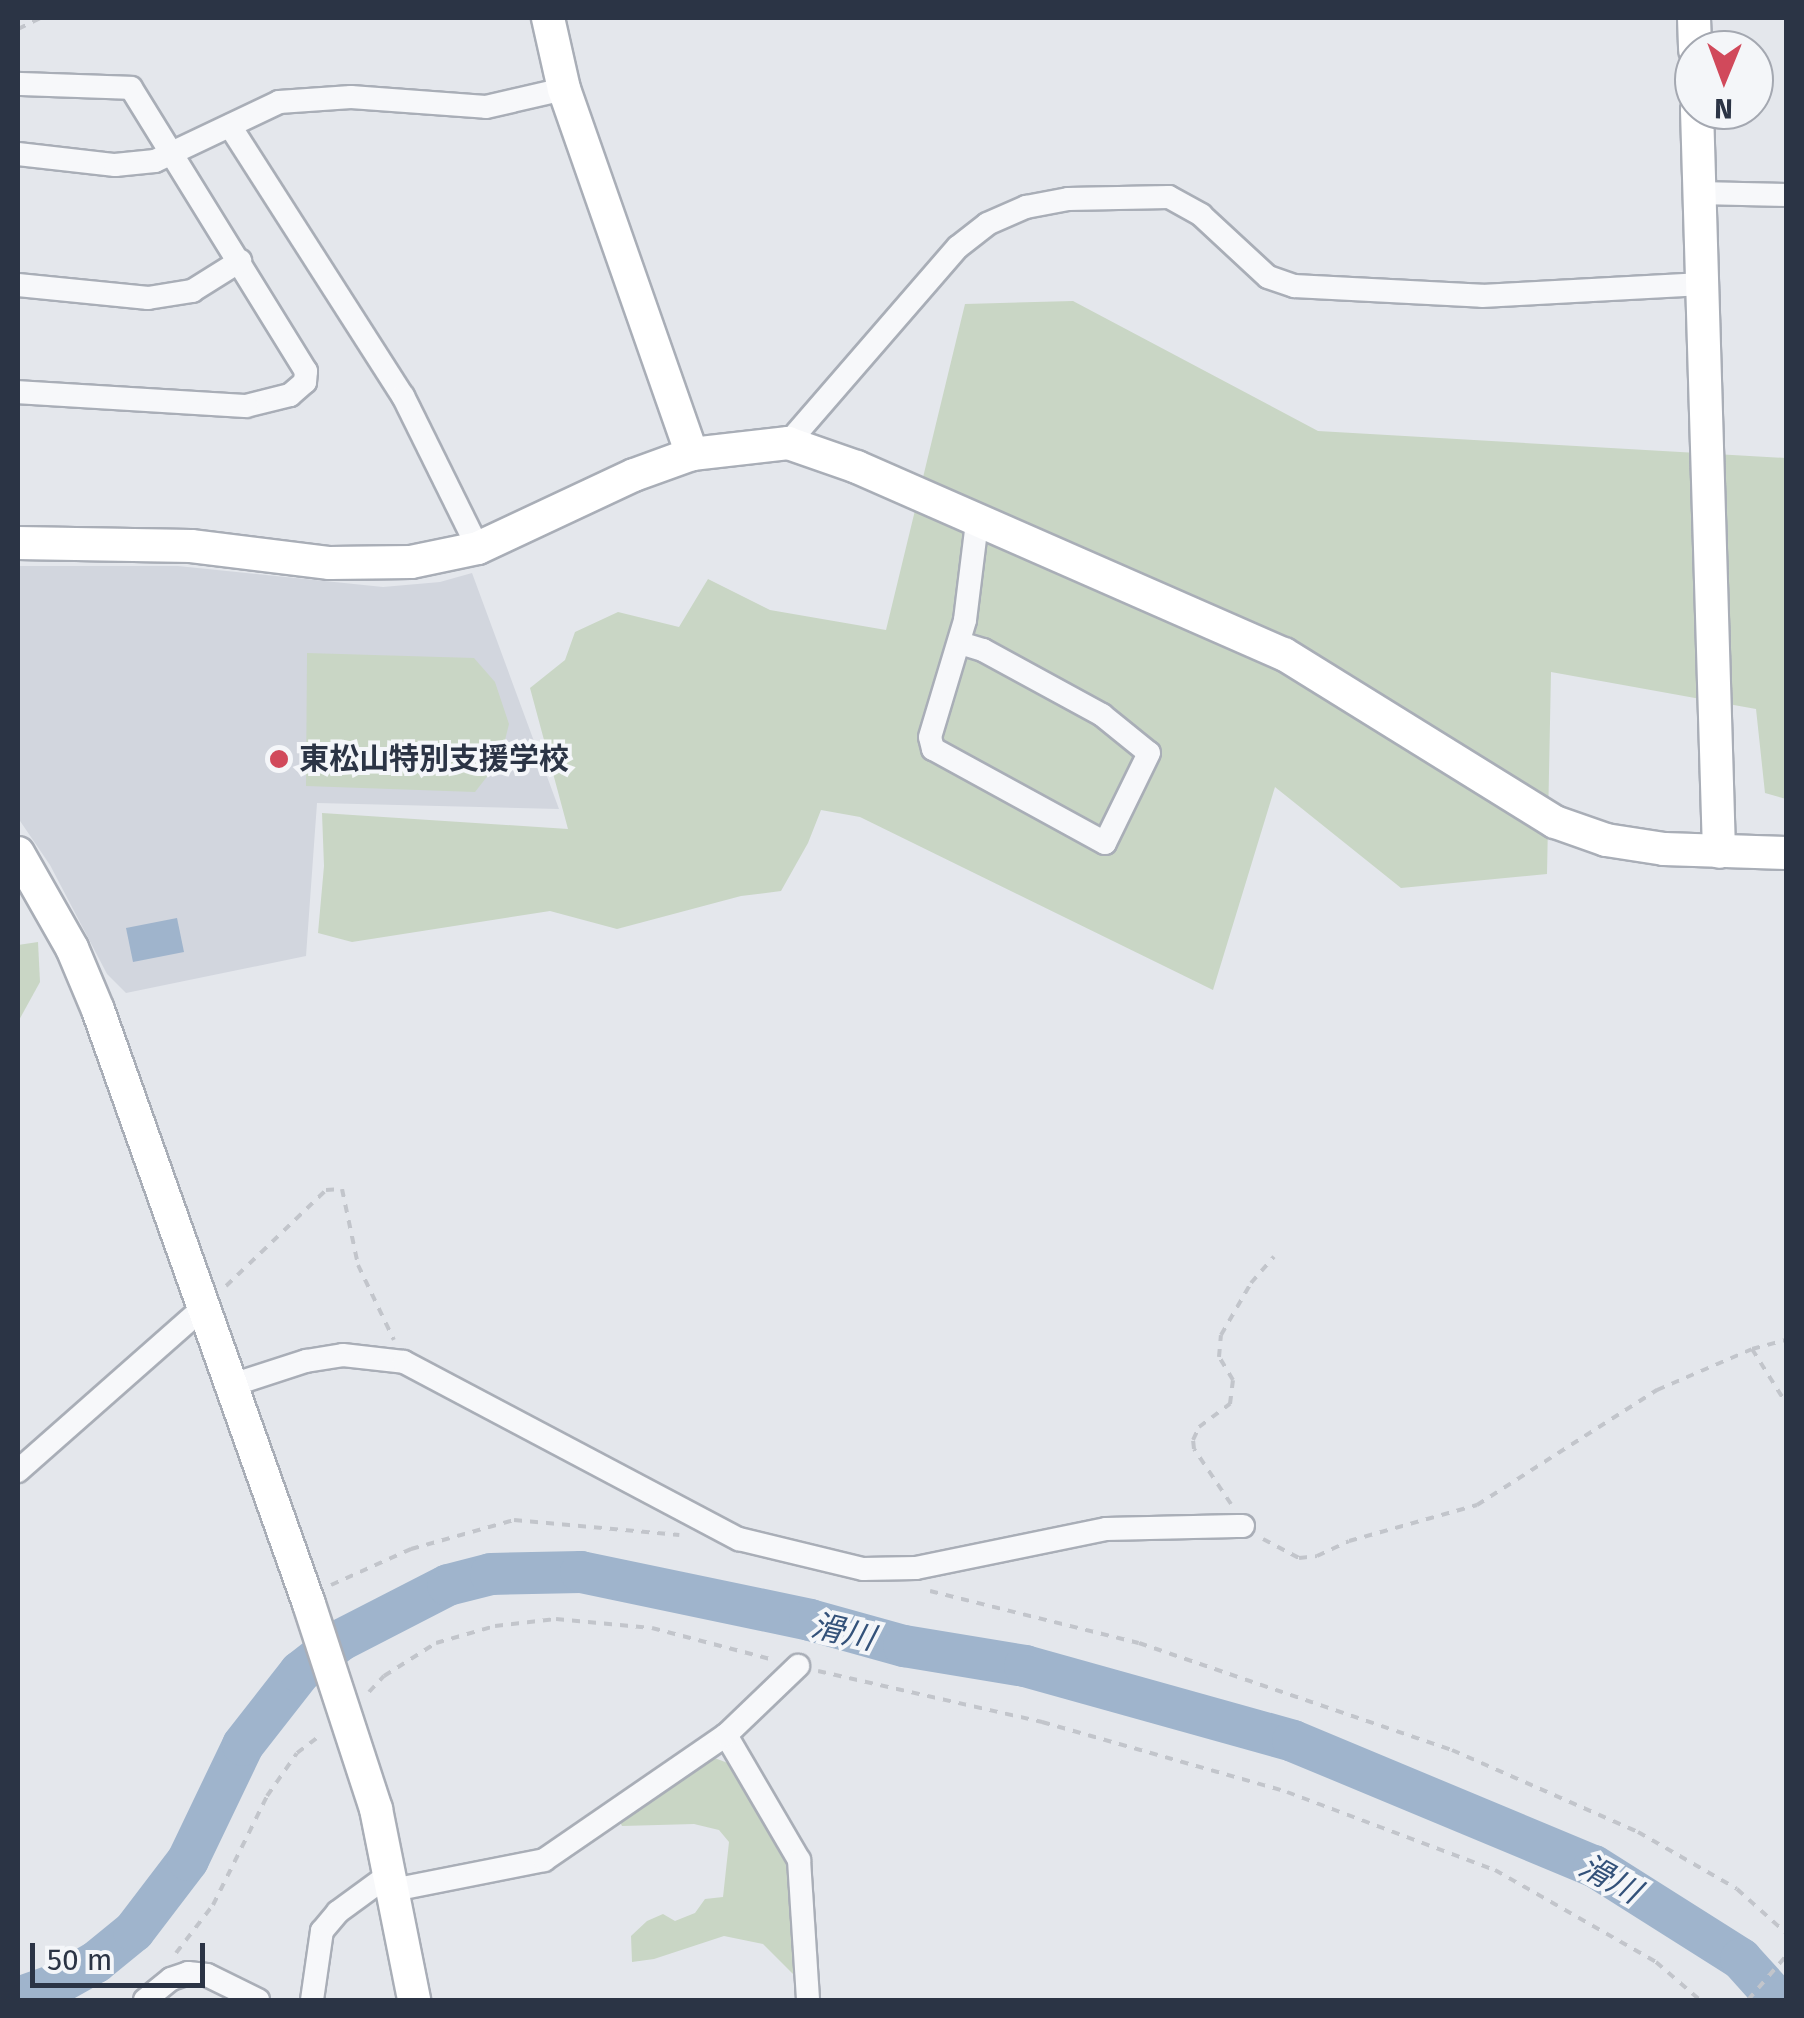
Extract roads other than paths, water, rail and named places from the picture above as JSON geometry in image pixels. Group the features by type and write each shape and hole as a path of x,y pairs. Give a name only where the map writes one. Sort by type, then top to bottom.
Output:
{"street":[{"path":"548,18 564,89 692,454"},
{"path":"18,84 132,88 306,371 305,382 290,395 246,406 18,392"},
{"path":"18,154 115,165 174,156 278,102 313,96 486,107 564,89"},
{"path":"230,126 403,396 478,548"},
{"path":"1697,130 1720,852"},
{"path":"1699,192 1786,195"},
{"path":"788,442 958,247 986,224 1026,207 1068,199 1168,196 1201,214 1268,277 1294,286 1482,296 1702,284"},
{"path":"18,284 148,298 170,296 192,291 240,261"},
{"path":"18,543 191,546 354,564 411,562 478,548 634,475 692,454 788,442 857,467 1284,654 1555,822 1606,840 1720,852 1786,854"},
{"path":"960,642 983,650 1102,716 1149,753 1104,842 933,749 930,737 960,642 977,522"},
{"path":"18,853 28,893 98,1010 307,1599 376,1809 414,2000"},
{"path":"18,1471 205,1306"},
{"path":"232,1385 306,1361 343,1355 404,1362 738,1539 792,1555 885,1571 1106,1528 1242,1526"},
{"path":"312,2000 322,1931 338,1912 392,1882 544,1860 726,1735 798,1666"},
{"path":"726,1735 799,1860 808,2000"},
{"path":"145,2000 171,1978 188,1973 207,1974 258,2000"}],"water":[{"path":"177,918 184,952 133,962 126,928"}],"waterway":[{"name":"滑川","path":"18,1998 57,1984 96,1962 134,1931 188,1860 243,1745 300,1672 341,1640 448,1585 491,1574 581,1572 810,1620 904,1646 1025,1666 1293,1741 1594,1866 1741,1959 1778,2000"}],"place":[{"name":"東松山特別支援学校","path":"279,759"}]}
